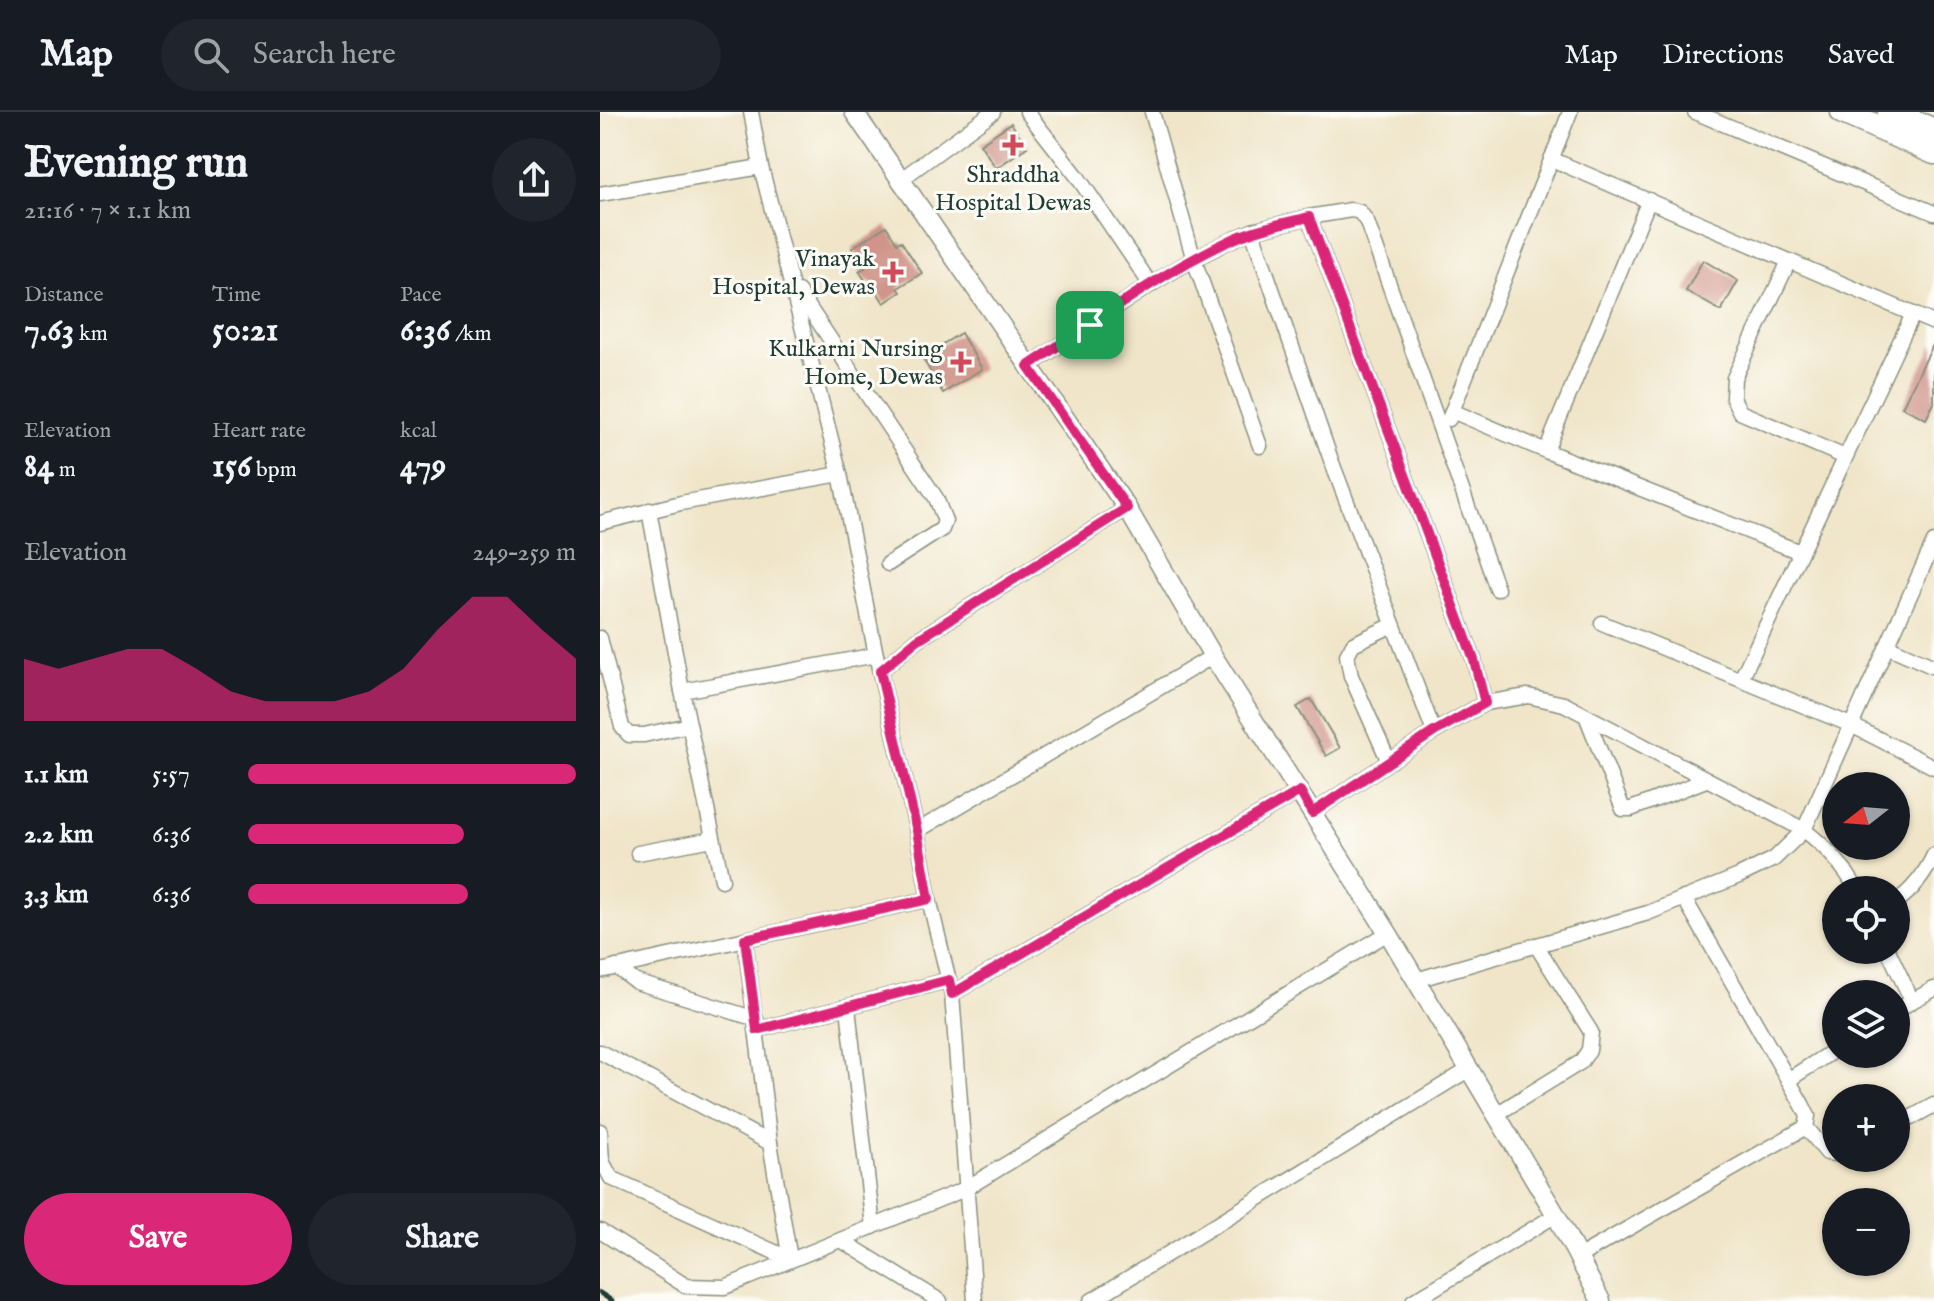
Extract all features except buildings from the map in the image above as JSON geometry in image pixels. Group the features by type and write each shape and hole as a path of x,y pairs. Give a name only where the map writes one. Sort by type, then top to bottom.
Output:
{"main road":[{"path":"1843,112 1934,152"},
{"path":"1890,112 1934,131"}],"street":[{"path":"751,112 761,167 840,474 876,655 951,987 975,1301"},
{"path":"854,112 1127,508 1213,656 1388,933 1556,1215 1601,1301"},
{"path":"900,180 993,112"},
{"path":"1027,112 1077,176 1151,285"},
{"path":"1152,112 1194,260 1260,446"},
{"path":"1443,434 1570,112"},
{"path":"1695,112 1934,213"},
{"path":"1551,159 1934,323"},
{"path":"600,194 761,167"},
{"path":"1546,451 1649,200"},
{"path":"1028,366 1151,285 1226,242 1252,231 1309,217 1351,210 1360,212 1367,222 1497,589"},
{"path":"1309,217 1474,660 1485,703"},
{"path":"1252,231 1331,460 1434,732"},
{"path":"1789,261 1734,378 1733,398 1740,412 1845,457"},
{"path":"791,281 936,498 945,521 942,529 888,564"},
{"path":"1741,679 1913,314"},
{"path":"1452,411 1800,552"},
{"path":"600,523 649,510 840,474"},
{"path":"880,671 917,640 1127,508"},
{"path":"649,510 682,691 722,880"},
{"path":"1416,980 1648,913 1774,859 1804,830 1934,542"},
{"path":"1602,623 1851,725 1934,767"},
{"path":"1389,762 1351,676 1347,655 1353,644 1393,625"},
{"path":"600,638 622,727 629,735 644,735 689,725"},
{"path":"1887,646 1934,667"},
{"path":"682,691 876,655"},
{"path":"917,831 1213,656"},
{"path":"1312,813 1434,732 1485,703 1528,696 1564,704 1804,830 1822,844 1849,876"},
{"path":"1587,718 1623,809 1706,780"},
{"path":"616,967 636,982 757,1025 951,987 1300,791"},
{"path":"638,853 713,839"},
{"path":"1910,890 1928,869 1934,855"},
{"path":"1684,898 1808,1116 1806,1127 1822,1147"},
{"path":"600,971 929,899"},
{"path":"600,1231 686,1286 725,1287 965,1189 1388,933"},
{"path":"745,939 770,1143 790,1259"},
{"path":"1495,1115 1581,1062 1589,1050 1591,1032 1536,945"},
{"path":"1895,964 1912,1001 1934,989"},
{"path":"848,1008 873,1227"},
{"path":"600,1052 770,1143"},
{"path":"1788,1080 1822,1058"},
{"path":"1091,1301 1468,1070"},
{"path":"1910,1118 1934,1105"},
{"path":"1578,1257 1806,1127"},
{"path":"600,1131 602,1161 611,1178 790,1259"},
{"path":"1413,1301 1556,1215"},
{"path":"841,1240 940,1301"}],"railway":[{"path":"600,1293 612,1301"}],"place":[{"name":"Shraddha Hospital Dewas","path":"1013,145"},
{"name":"Vinayak Hospital, Dewas","path":"893,272"},
{"name":"Kulkarni Nursing Home, Dewas","path":"961,362"}],"route":[{"path":"1309,217 1474,660 1485,703 1434,732 1312,813 1300,791 952,994 949,980 757,1030 745,939 929,899 917,831 880,671 917,640 1127,508 1028,366 1090,325 1226,242 1252,231 1309,217"}]}
